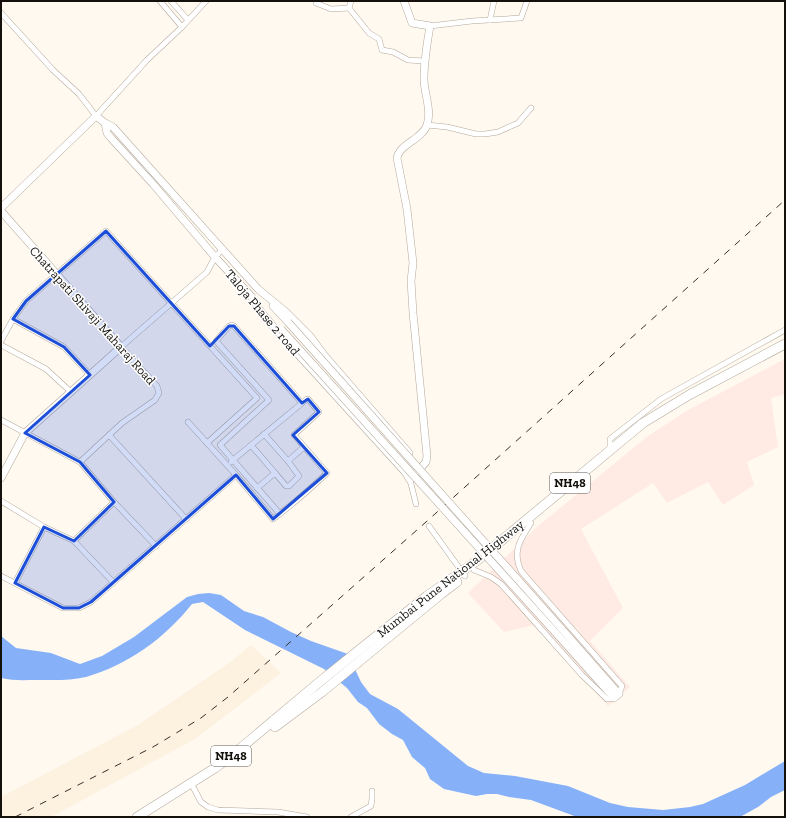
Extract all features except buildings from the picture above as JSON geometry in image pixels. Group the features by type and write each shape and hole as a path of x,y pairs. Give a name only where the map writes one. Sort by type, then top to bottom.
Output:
{"highway":[{"name":"Mumbai Pune National Highway","path":"192,786 317,684 441,594 478,560 643,423 689,395 785,344"},
{"name":"Mumbai Pune National Highway","path":"464,574 474,570 646,428 679,406 785,351"},
{"name":"Mumbai Pune National Highway","path":"192,786 223,768 322,692 372,645"},
{"name":"NH48","path":"136,817 192,786"},
{"name":"NH48","path":"146,817 192,786"}],"street":[{"path":"160,1 182,27"},
{"path":"170,1 188,20"},
{"path":"1,210 96,116 147,60 182,27 206,1"},
{"path":"316,1 316,3 331,9 349,8"},
{"path":"349,8 351,1"},
{"path":"404,1 412,23 430,26 521,18 527,1"},
{"path":"490,20 494,1"},
{"path":"349,8 369,33 379,39 381,48 384,51 393,52 408,60 424,61"},
{"path":"1,13 53,70 79,94 96,116"},
{"path":"410,480 426,462 427,456 414,331 411,281 413,263 410,232 397,158 401,150 424,131 427,125 429,116 424,80 424,61 430,26"},
{"path":"427,125 447,127 476,134 498,132 518,123 532,108"},
{"name":"Taloja Phase 2 road","path":"96,116 113,127 258,290 286,312 310,336 324,355 421,466"},
{"name":"Taloja Phase 2 road","path":"105,123 107,133 111,138 251,296 268,321 406,473 410,480 416,504"},
{"name":"Chatrapati Shivaji Maharaj Road","path":"1,210 56,274 157,386 159,393 155,400 122,423 109,435"},
{"path":"1,341 13,319 26,301 106,231 257,398 207,443"},
{"path":"1,478 25,433 207,272 215,257 222,250"},
{"path":"258,290 288,322 617,696"},
{"path":"251,296 558,630"},
{"path":"13,319 64,347 90,375"},
{"path":"280,514 256,488 220,444 269,400 216,340 229,326 232,325 302,403"},
{"path":"610,449 610,439 661,399 785,330"},
{"path":"1,345 46,369 71,392"},
{"path":"220,357 225,352"},
{"path":"243,383 249,378"},
{"path":"188,422 273,519 327,472 294,435 319,412 308,399 227,465"},
{"path":"1,420 80,462 114,502 156,546"},
{"path":"251,445 286,486 289,486 300,476 264,434"},
{"path":"80,462 109,435 186,519"},
{"path":"288,461 304,447"},
{"path":"256,488 275,473"},
{"path":"1,576 63,608 79,608 91,602 236,475"},
{"path":"1,501 44,527 74,541 113,582"},
{"path":"74,541 114,502"},
{"path":"474,570 491,577 501,584 582,675 607,699 617,696 622,686 521,571 518,564 517,554 519,542 531,523"},
{"path":"429,526 464,574"},
{"path":"15,583 44,527"},
{"path":"192,786 201,802 208,807 218,810 240,814 278,812 306,817"},
{"path":"351,817 371,806 372,791"},
{"path":"366,809 366,817"}],"highlighted area":[{"path":"106,231 210,346 229,326 234,326 302,403 308,399 319,412 293,435 327,473 273,519 236,475 91,602 79,608 63,608 15,583 44,527 74,541 114,502 80,462 25,433 90,375 64,347 13,319 26,301"}],"shaded area":[{"path":"785,359 785,394 771,398 778,447 747,462 754,485 723,505 708,482 667,503 653,483 581,529 623,608 590,641 630,687 608,706 535,625 504,632 468,593 537,527 648,436 688,410"},
{"path":"251,645 281,673 195,739 51,817 1,817 1,797 138,725 229,663"}],"water":[{"path":"209,593 221,595 244,611 263,617 311,641 348,654 361,682 370,694 398,709 468,766 484,773 515,776 568,786 610,803 628,807 663,810 703,804 745,785 785,761 785,790 771,797 758,807 740,817 577,817 531,800 497,794 476,796 444,789 430,779 425,768 412,757 403,740 379,724 367,708 358,702 347,688 324,669 245,630 203,602 192,604 170,628 145,649 131,658 102,672 86,677 68,680 10,680 1,678 1,636 16,648 51,653 80,664 102,656 134,637 187,597"}],"railway":[{"path":"15,817 153,747 201,718 228,697 426,522 785,200"}]}
